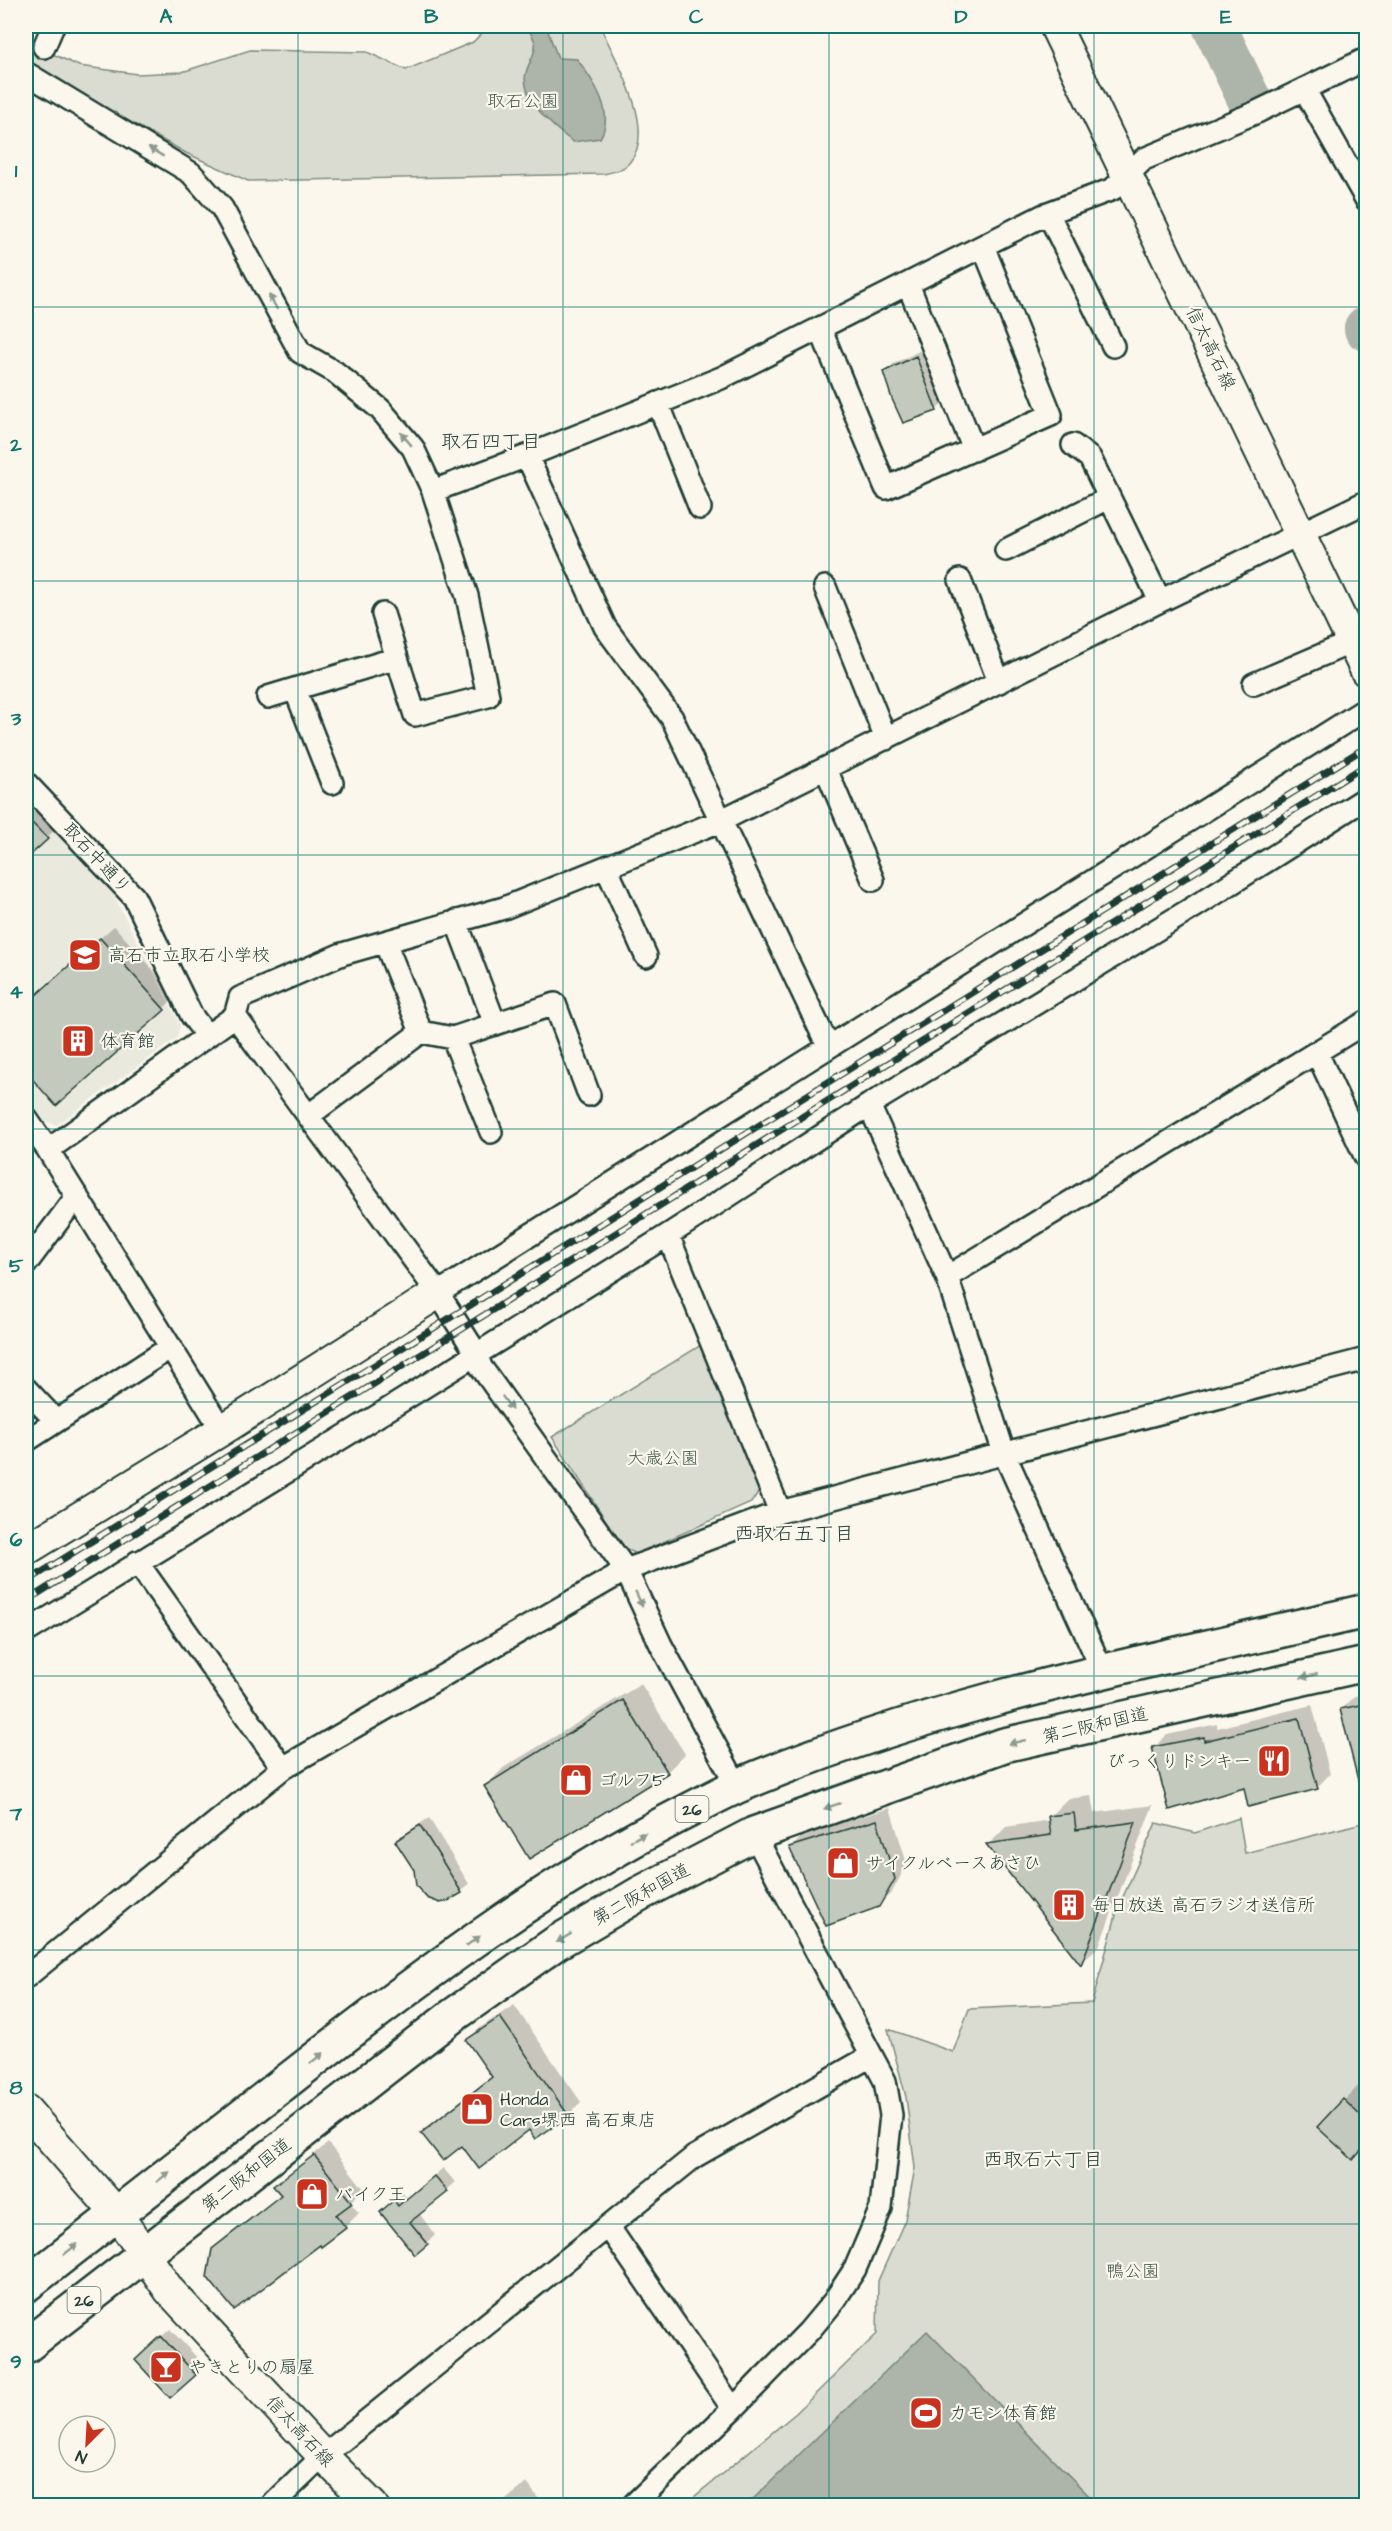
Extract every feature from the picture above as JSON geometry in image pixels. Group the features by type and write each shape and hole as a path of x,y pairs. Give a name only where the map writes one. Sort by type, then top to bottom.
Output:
{"highway":[{"name":"26","path":"26,2285 420,1978 531,1900 616,1848 737,1786 833,1749 960,1708 1366,1611"},
{"name":"第二阪和国道","path":"26,2346 451,2017 556,1943 639,1893 754,1834 1004,1745 1366,1664"}],"main road":[{"name":"信太高石線","path":"1055,26 1366,671"},
{"path":"26,1551 438,1293"},
{"name":"信太高石線","path":"26,2110 117,2214 169,2290 323,2457 373,2505"}],"street":[{"path":"44,46 53,26"},
{"path":"433,491 721,378 1048,213 1113,189 1144,159 1304,89 1366,59"},
{"path":"26,73 191,173 222,208 300,351 335,372 380,409 413,448 433,491 467,596 488,696 415,715 383,614"},
{"path":"1304,89 1360,175 1366,199"},
{"path":"1048,213 1113,346"},
{"path":"820,328 886,488 1051,415 983,246"},
{"path":"908,284 974,450"},
{"path":"658,403 700,508"},
{"path":"1073,445 1090,458 1160,601"},
{"path":"527,456 605,627 672,718 828,1046"},
{"path":"1006,550 1110,498"},
{"path":"48,1150 235,1016 240,998 342,954 504,908 720,821 1160,601 1366,502"},
{"path":"960,580 999,682"},
{"path":"825,586 886,739"},
{"path":"1254,684 1352,642"},
{"path":"268,697 397,658"},
{"path":"295,688 332,783"},
{"path":"438,1293 1366,709"},
{"path":"826,769 873,880"},
{"name":"取石中通り","path":"26,783 134,897 192,1016 207,1036"},
{"path":"26,1632 668,1235 869,1105 1194,907 1366,798"},
{"path":"606,867 646,956"},
{"path":"456,921 495,1024"},
{"path":"385,942 421,1032"},
{"path":"308,1116 421,1032 453,1038 555,1004 589,1095"},
{"path":"235,1016 438,1293 476,1353 481,1367 626,1570 667,1655 737,1786"},
{"path":"946,1277 1366,1022"},
{"path":"453,1038 491,1132"},
{"path":"1317,1053 1366,1158"},
{"path":"869,1105 946,1277 1004,1454 1103,1672"},
{"path":"26,1118 222,1430"},
{"path":"26,1264 77,1196"},
{"path":"668,1235 780,1512"},
{"path":"26,1441 171,1347"},
{"path":"26,1977 283,1768 626,1570 780,1512 1366,1359"},
{"path":"26,1389 56,1421"},
{"path":"137,1562 283,1768"},
{"path":"632,2505 733,2409 809,2331 834,2301 855,2269 880,2208 891,2115 885,2081 754,1834"},
{"path":"271,2505 323,2457 694,2157 871,2056"},
{"path":"608,2226 733,2409"}],"shaded area":[{"path":"527,26 546,26 558,58 577,59 590,77 604,108 604,128 600,138 573,142 542,115 530,97 525,79 535,43"},
{"name":"高石市立取石小学校","path":"26,803 109,886 180,1025 177,1038 56,1125 44,1121 26,1099"},
{"name":"カモン体育館","path":"927,2331 1098,2505 747,2505"}],"green space":[{"name":"取石公園","path":"489,26 600,26 624,75 637,114 639,132 637,149 626,166 603,174 248,181 186,153 26,64 26,42 79,66 137,74 182,72 250,50 367,52 406,70 473,42"},
{"name":"大歳公園","path":"701,1345 759,1491 751,1503 636,1554 623,1547 552,1437"},
{"name":"鴨公園","path":"1239,1818 1245,1853 1366,1822 1366,2505 683,2506 796,2413 877,2334 878,2281 905,2220 915,2168 906,2097 888,2029 953,2052 969,2009 1092,2003 1118,1908 1156,1823 1195,1833"}],"building":[{"path":"916,356 937,411 903,423 883,372"},
{"path":"26,817 48,839 26,859"},
{"name":"体育館","path":"100,938 165,1010 56,1106 26,1072 26,1004"},
{"name":"ゴルフ5","path":"623,1700 668,1773 529,1859 484,1786"},
{"path":"1366,1704 1366,1787 1360,1788 1340,1709"},
{"path":"1299,1718 1318,1789 1248,1807 1244,1788 1169,1810 1152,1747 1204,1737 1204,1741"},
{"name":"毎日放送 高石ラジオ送信所","path":"1074,1813 1076,1830 1136,1822 1081,1965 986,1844 1051,1835 1048,1816"},
{"name":"サイクルベースあさひ","path":"877,1820 895,1879 879,1907 826,1926 789,1847"},
{"path":"420,1825 462,1893 448,1901 440,1903 427,1898 416,1886 414,1870 395,1841"},
{"path":"500,2017 569,2116 535,2139 529,2130 479,2169 462,2146 443,2161 421,2133 492,2077 466,2040"},
{"path":"1343,2099 1366,2121 1366,2145 1353,2160 1317,2127"},
{"path":"314,2155 352,2203 336,2215 346,2228 234,2310 207,2277 212,2249 281,2195 273,2186"},
{"path":"434,2176 448,2192 410,2222 428,2244 415,2255 380,2212 394,2200 398,2206"},
{"name":"やきとりの扇屋","path":"161,2336 196,2375 170,2398 135,2360"}],"waterway":[{"path":"1214,26 1250,101"}],"railway":[{"path":"26,1582 1366,747"},
{"path":"26,1601 1366,765"}],"place":[{"name":"高石市立取石小学校","path":"85,955"},
{"name":"体育館","path":"78,1041"},
{"name":"びっくりドンキー","path":"1274,1761"},
{"name":"ゴルフ5","path":"576,1780"},
{"name":"サイクルベースあさひ","path":"843,1863"},
{"name":"毎日放送 高石ラジオ送信所","path":"1069,1905"},
{"name":"Honda Cars堺西 高石東店","path":"477,2109"},
{"name":"バイク王","path":"312,2194"},
{"name":"やきとりの扇屋","path":"166,2367"},
{"name":"カモン体育館","path":"926,2413"}],"district":[{"name":"取石四丁目","path":"491,441"},
{"name":"西取石五丁目","path":"794,1533"},
{"name":"西取石六丁目","path":"1043,2159"}]}
